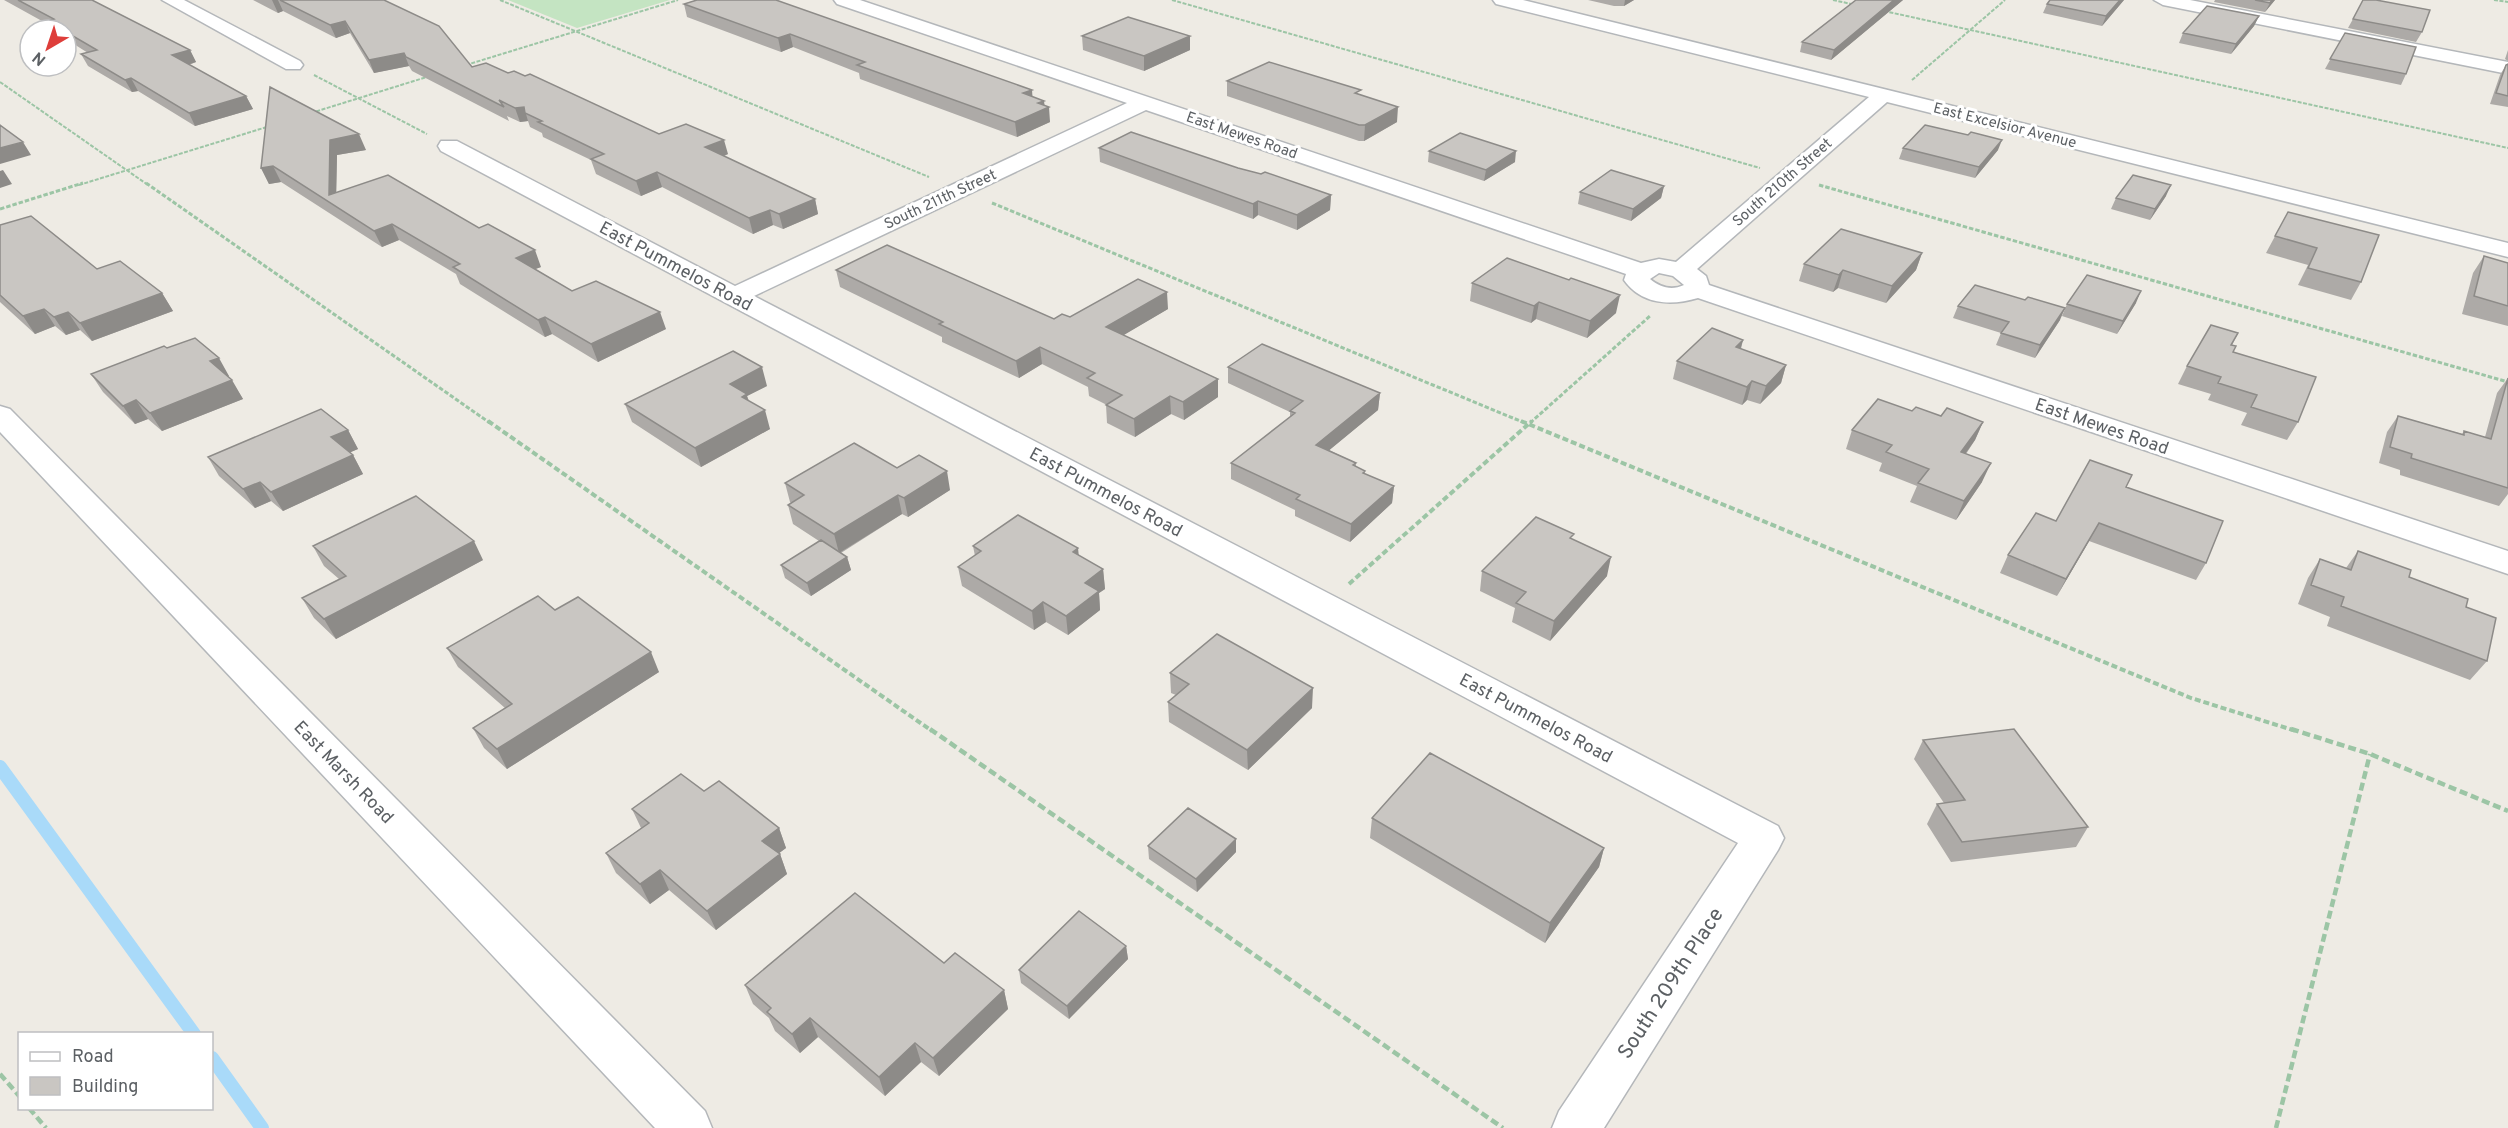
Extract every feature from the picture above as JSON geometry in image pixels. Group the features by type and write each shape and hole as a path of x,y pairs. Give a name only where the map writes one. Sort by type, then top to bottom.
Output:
{"street":[{"path":"171,0 293,65"},
{"name":"East Mewes Road","path":"843,0 1641,271 1659,266 1688,279 2508,563"},
{"name":"East Excelsior Avenue","path":"1502,0 2508,250"},
{"path":"2163,0 2508,68"},
{"name":"South 210th Street","path":"1688,279 1788,176 1883,95"},
{"name":"South 211th Street","path":"733,296 1146,102"},
{"name":"East Pummelos Road","path":"448,146 1764,838"},
{"name":"East Marsh Road","path":"0,415 688,1128"},
{"name":"South 209th Place","path":"1576,1128 1764,838"}],"path":[{"path":"500,0 2190,698 2370,754 2508,811"},
{"path":"456,68 678,0"},
{"path":"1172,0 2508,382"},
{"path":"1833,0 1856,5"},
{"path":"1883,95 1900,90 2005,0"},
{"path":"2494,0 2508,2"},
{"path":"1878,10 2508,148"},
{"path":"293,65 448,146"},
{"path":"303,116 434,75"},
{"path":"0,82 1503,1128"},
{"path":"0,209 270,126"},
{"path":"1324,607 1653,313"},
{"path":"2276,1128 2370,754"},
{"path":"0,1074 18,1095"},
{"path":"31,1110 46,1128"}],"green space":[{"path":"508,0 670,0 577,28"}],"building":[{"path":"18,0 92,0 190,50 172,55 246,96 189,113 131,78 125,80 81,54 97,50 78,39 78,18 52,18"},
{"path":"280,0 384,0 439,26 472,67 486,63 508,73 514,71 525,76 530,74 659,134 686,124 724,140 705,147 815,199 779,214 770,210 749,218 657,172 636,181 591,159 604,154 538,122 542,121 525,113 524,107 515,108 499,100 504,107 406,57 404,53 369,60 345,21 330,25"},
{"path":"697,0 776,0 1032,90 1023,93 1044,101 1038,103 1049,107 1015,122 857,65 865,62 790,34 778,38 684,4"},
{"path":"1856,0 1894,0 1834,50 1802,42"},
{"path":"2050,0 2120,0 2106,16 2047,4"},
{"path":"2255,0 2272,0 2270,3"},
{"path":"2363,0 2376,0 2430,10 2422,32 2353,19"},
{"path":"2207,6 2259,16 2236,44 2183,33"},
{"path":"1128,17 1190,36 1144,56 1082,36"},
{"path":"2345,33 2416,47 2406,74 2330,59"},
{"path":"1269,62 1361,90 1355,93 1398,107 1365,125 1359,125 1227,81"},
{"path":"2508,64 2508,96 2496,93"},
{"path":"270,87 359,134 330,140 329,195 388,175 479,228 488,224 535,250 516,258 572,291 596,281 660,312 591,344 545,317 538,320 453,267 460,264 392,224 374,231 273,166 261,168"},
{"path":"0,125 23,142 0,148"},
{"path":"1925,125 1968,135 1971,132 2002,140 1979,167 1903,148"},
{"path":"1131,132 1238,168 1261,174 1265,172 1331,195 1297,215 1258,201 1253,204 1099,148"},
{"path":"1460,133 1516,151 1486,170 1429,151"},
{"path":"1611,170 1664,186 1633,209 1580,192"},
{"path":"2133,175 2171,185 2155,209 2116,198"},
{"path":"2288,212 2379,235 2361,282 2308,268 2317,248 2275,236"},
{"path":"31,216 97,269 120,261 162,293 80,323 68,312 54,317 44,309 23,316 0,295 0,225"},
{"path":"1841,229 1922,253 1892,286 1843,270 1839,275 1804,264"},
{"path":"887,245 1054,319 1062,314 1070,317 1138,279 1167,292 1106,327 1218,379 1183,402 1170,396 1134,419 1106,405 1122,395 1087,378 1095,373 1040,347 1016,361 939,324 943,322 836,270"},
{"path":"2484,256 2508,263 2508,306 2474,296"},
{"path":"1507,258 1620,295 1590,321 1539,302 1534,306 1472,283"},
{"path":"2087,275 2141,291 2123,321 2067,304"},
{"path":"1975,285 2025,300 2028,297 2065,308 2040,345 2001,333 2009,322 1958,306"},
{"path":"2211,325 2238,333 2231,345 2236,346 2233,352 2316,377 2298,422 2251,407 2257,395 2218,383 2221,377 2187,366"},
{"path":"1712,328 1743,340 1736,347 1786,365 1766,386 1752,381 1747,387 1677,361"},
{"path":"195,338 219,358 210,361 232,380 150,413 136,400 123,406 91,374 164,346 167,348"},
{"path":"1262,344 1380,393 1316,445 1356,463 1353,465 1365,471 1363,473 1394,486 1351,524 1296,499 1300,495 1231,463 1295,413 1290,411 1303,401 1228,367"},
{"path":"733,351 762,367 730,384 747,394 742,397 765,410 695,448 625,404"},
{"path":"2508,378 2508,488 2411,458 2412,454 2390,447 2398,416 2464,435 2464,431 2491,439"},
{"path":"1878,399 1912,411 1916,407 1941,416 1947,408 1983,422 1961,452 1991,463 1964,501 1918,483 1929,469 1886,452 1892,445 1852,430"},
{"path":"321,409 348,430 331,437 353,455 271,492 260,482 243,489 208,457"},
{"path":"854,443 897,468 919,455 947,471 904,498 898,495 834,534 788,505 804,495 785,483"},
{"path":"2090,460 2132,475 2126,487 2223,521 2206,563 2099,523 2066,579 2008,555 2036,513 2056,521"},
{"path":"416,496 474,541 324,619 302,598 346,576 313,546"},
{"path":"1018,515 1078,548 1073,552 1103,569 1085,583 1099,591 1066,616 1043,602 1032,611 958,567 981,551 973,546"},
{"path":"1536,517 1574,534 1570,538 1611,557 1554,621 1516,603 1526,592 1482,571"},
{"path":"821,540 847,557 807,583 781,565"},
{"path":"2358,551 2411,570 2409,577 2468,599 2466,607 2496,618 2487,661 2341,606 2344,597 2311,585 2320,559 2351,570"},
{"path":"538,596 555,610 578,597 651,652 497,749 473,728 512,704 447,648"},
{"path":"1217,634 1313,688 1247,750 1168,702 1189,684 1170,673"},
{"path":"2014,729 2088,827 1962,842 1937,804 1965,800 1923,740"},
{"path":"1430,753 1604,848 1550,923 1372,818"},
{"path":"681,774 704,791 719,781 779,828 762,841 780,854 707,911 660,870 640,884 606,853 649,823 632,809"},
{"path":"1188,808 1236,839 1196,879 1148,846"},
{"path":"855,893 944,963 955,953 1004,990 933,1058 915,1043 879,1077 810,1018 792,1034 767,1012 771,1008 745,985"},
{"path":"1079,911 1126,946 1067,1006 1019,970"}],"waterway":[{"path":"0,767 193,1032"},
{"path":"213,1059 262,1128"}]}
